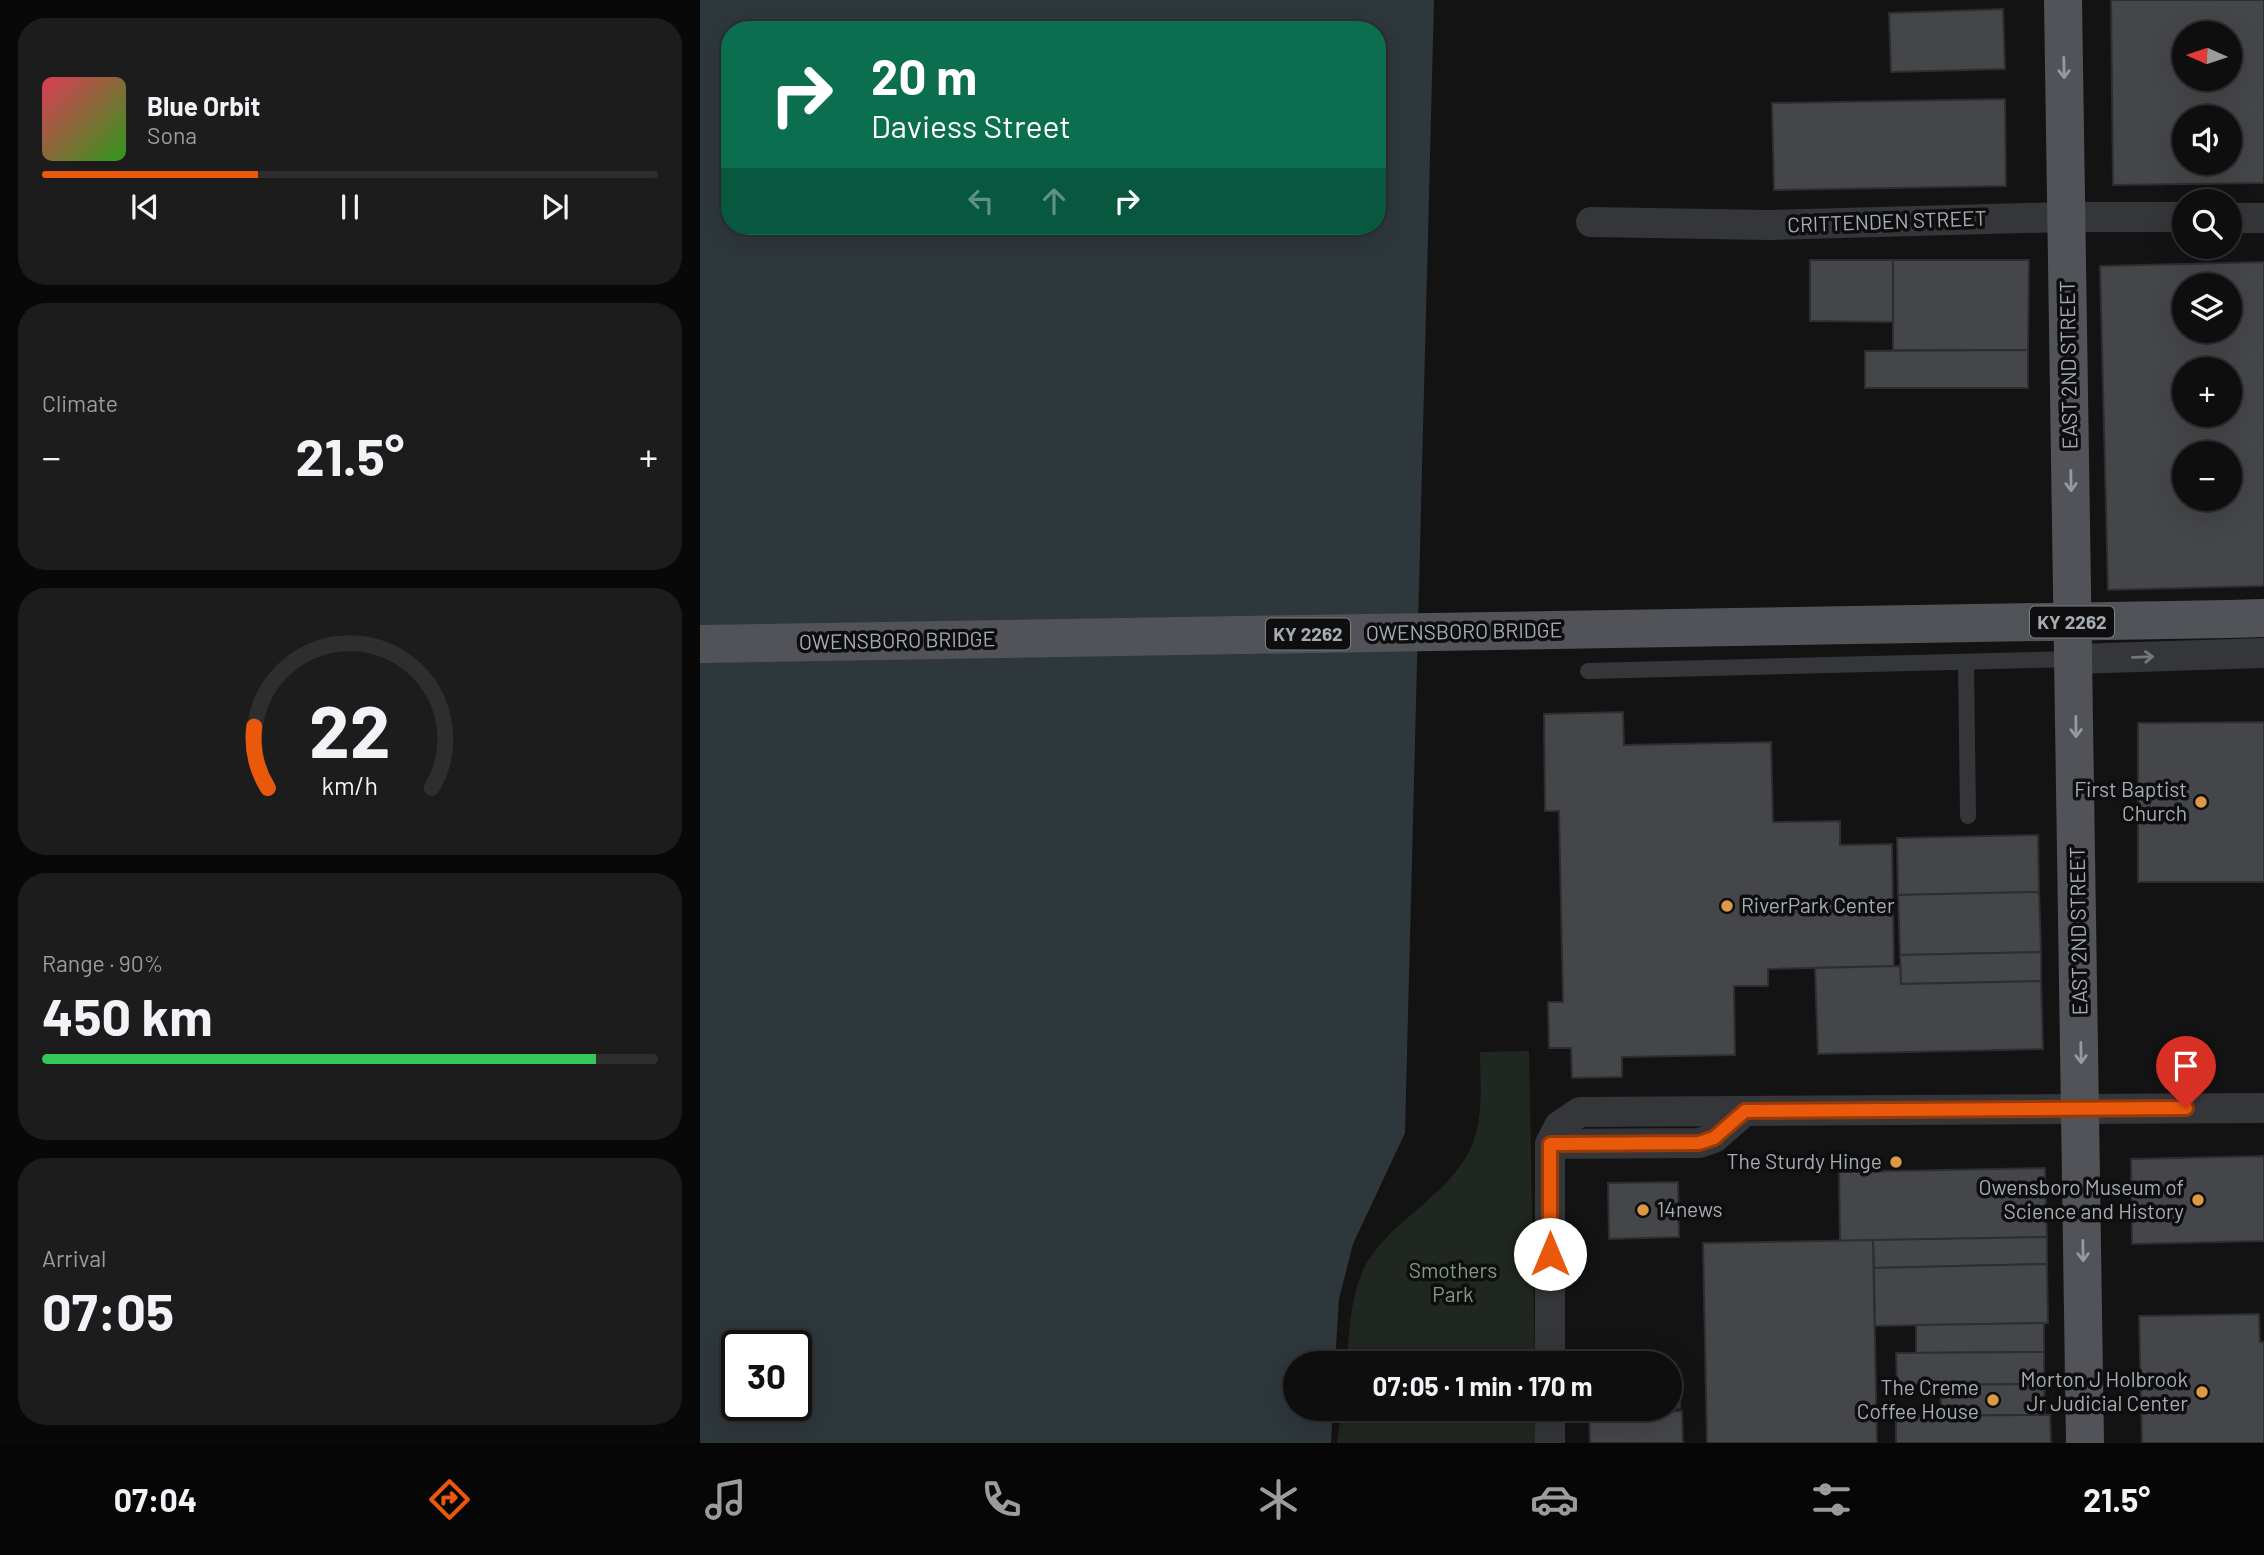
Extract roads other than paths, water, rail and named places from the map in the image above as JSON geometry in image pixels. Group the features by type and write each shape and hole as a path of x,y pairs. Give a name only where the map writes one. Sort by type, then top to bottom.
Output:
{"main road":[{"name":"EAST 2ND STREET","path":"2063,0 2085,1443"},
{"name":"OWENSBORO BRIDGE","path":"700,644 2246,619"}],"street":[{"name":"CRITTENDEN STREET","path":"1591,222 1770,225 2066,217 2172,217"},
{"path":"2242,218 2264,218"},
{"path":"2075,659 2264,653"},
{"path":"1550,1351 1550,1144 1699,1143 1714,1138 1745,1111 2264,1108"},
{"path":"1550,1421 1550,1443"}],"lane":[{"path":"1588,671 2075,659"},
{"path":"1966,663 1968,816"}],"place":[{"name":"First Baptist Church","path":"2201,802"},
{"name":"RiverPark Center","path":"1727,906"},
{"name":"The Sturdy Hinge","path":"1896,1162"},
{"name":"Owensboro Museum of Science and History","path":"2198,1200"},
{"name":"14news","path":"1643,1210"},
{"name":"Morton J Holbrook Jr Judicial Center","path":"2202,1392"},
{"name":"The Creme Coffee House","path":"1993,1400"}],"park label":[{"name":"Smothers Park","path":"1453,1283"}]}
